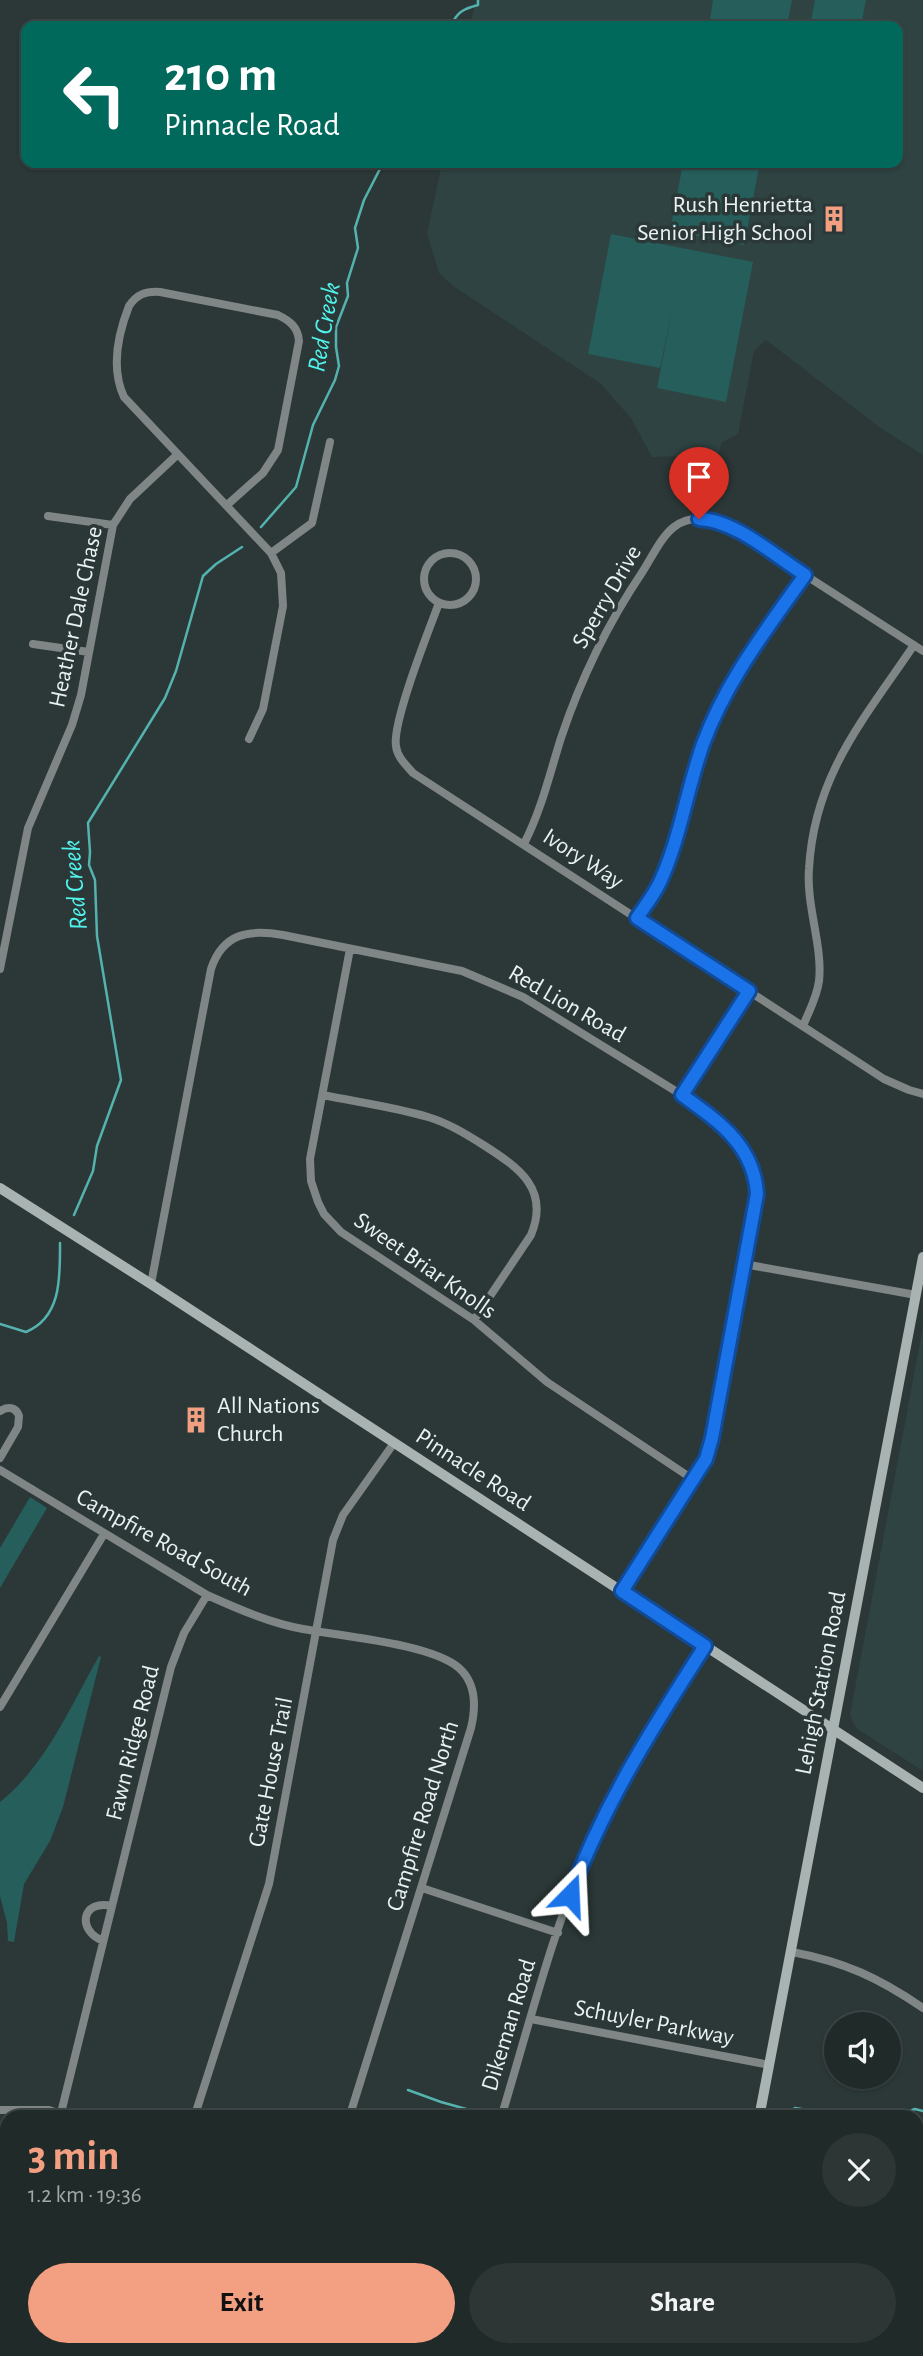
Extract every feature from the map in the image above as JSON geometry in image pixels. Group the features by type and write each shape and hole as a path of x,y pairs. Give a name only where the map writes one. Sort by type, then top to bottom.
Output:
{"street":[{"path":"227,505 270,465 281,442 298,334 291,323 267,313 160,292 145,292 133,300 118,346 117,373 120,389 132,408 271,553 281,573 283,606 263,709 249,739"},
{"path":"271,553 312,523 330,442"},
{"name":"Heather Dale Chase","path":"0,968 28,828 72,725 81,695 113,525 130,499 178,454"},
{"path":"48,516 113,525"},
{"name":"Sperry Drive","path":"524,844 541,806 561,740 589,664 627,594 670,531 690,520 722,522 923,651"},
{"path":"447,554 463,557 474,570 474,587 464,601 447,605 439,603 427,592 424,584 427,568 439,556 447,554"},
{"path":"637,918 654,894 668,862 703,744 719,707 752,649 805,575"},
{"name":"Ivory Way","path":"439,603 398,724 398,755 413,773 884,1079 923,1094"},
{"path":"33,644 89,652"},
{"path":"803,1026 819,981 808,872 814,823 821,797 840,754 914,645"},
{"name":"Red Lion Road","path":"151,1284 211,969 218,954 237,936 258,932 438,965 482,978 504,987 682,1095 721,1123 734,1137 745,1152 754,1172 757,1194 706,1459 622,1591"},
{"name":"Sweet Briar Knolls","path":"350,949 310,1170 314,1191 324,1214 351,1240 474,1320 547,1382 694,1480"},
{"path":"682,1095 749,991"},
{"path":"323,1095 404,1111 444,1123 508,1161 528,1180 537,1203 536,1225 474,1320"},
{"name":"Pinnacle Road","path":"0,1188 923,1788"},
{"name":"Lehigh Station Road","path":"761,2110 923,1257"},
{"path":"744,1264 916,1294"},
{"path":"0,1411 9,1407 15,1409 19,1416 18,1427 0,1458"},
{"name":"Gate House Trail","path":"197,2110 269,1884 329,1557 338,1527 352,1501 394,1443"},
{"name":"Campfire Road South","path":"0,1470 207,1595 261,1617 317,1631"},
{"path":"0,1707 104,1534"},
{"name":"Fawn Ridge Road","path":"62,2110 171,1667 184,1633 207,1595"},
{"name":"Campfire Road North","path":"317,1631 426,1651 440,1656 460,1669 471,1686 475,1712 352,2110"},
{"name":"Dikeman Road","path":"503,2110 582,1865 613,1797 705,1646"},
{"path":"422,1888 558,1933"},
{"path":"103,1941 90,1934 86,1927 86,1918 90,1909 97,1905 112,1906"},
{"path":"792,1952 846,1965 888,1986 923,2008"},
{"name":"Schuyler Parkway","path":"531,2019 769,2065"},
{"path":"0,2110 39,2110"}],"shaded area":[{"path":"476,0 923,0 923,455 882,429 766,340 754,351 738,434 722,442 718,455 652,457 631,418 600,383 453,286 439,273 427,234 441,168 903,168 903,21 471,21"},
{"path":"713,0 792,0 788,21 710,21"},
{"path":"815,0 866,0 862,21 811,21"},
{"path":"682,168 759,168 744,245 670,231"},
{"path":"611,234 753,262 726,402 657,388 672,311 660,368 588,354"},
{"path":"923,1327 923,1771 856,1728 850,1715"},
{"path":"30,1497 47,1508 0,1588 0,1548"},
{"path":"99,1656 101,1657 63,1807 50,1841 24,1884 14,1942 8,1941 7,1923 0,1896 0,1802 31,1771 44,1753"}],"waterway":[{"name":"Red Creek","path":"454,21 461,12 478,5 478,0"},
{"name":"Red Creek","path":"261,527 296,487 313,425 335,380 339,366 336,327 348,296 347,283 358,248 355,228 364,200 380,168"},
{"name":"Red Creek","path":"74,1215 93,1171 97,1146 121,1080 97,936 95,880 89,865 88,823 165,698 176,671 203,576 242,547"},
{"name":"Red Creek","path":"0,1324 26,1332 46,1316 53,1306 59,1282 60,1243"},
{"path":"408,2090 470,2110"},
{"path":"793,2110 808,2110"},
{"path":"912,2110 919,2110"}],"place":[{"name":"Rush Henrietta Senior High School","path":"834,219"},
{"name":"All Nations Church","path":"196,1420"}],"route":[{"path":"570,1895 613,1797 648,1735 705,1646 622,1591 706,1459 757,1194 754,1172 740,1144 721,1123 682,1095 749,991 637,918 654,894 668,862 703,744 719,707 752,649 805,575 722,522 699,519"}]}
